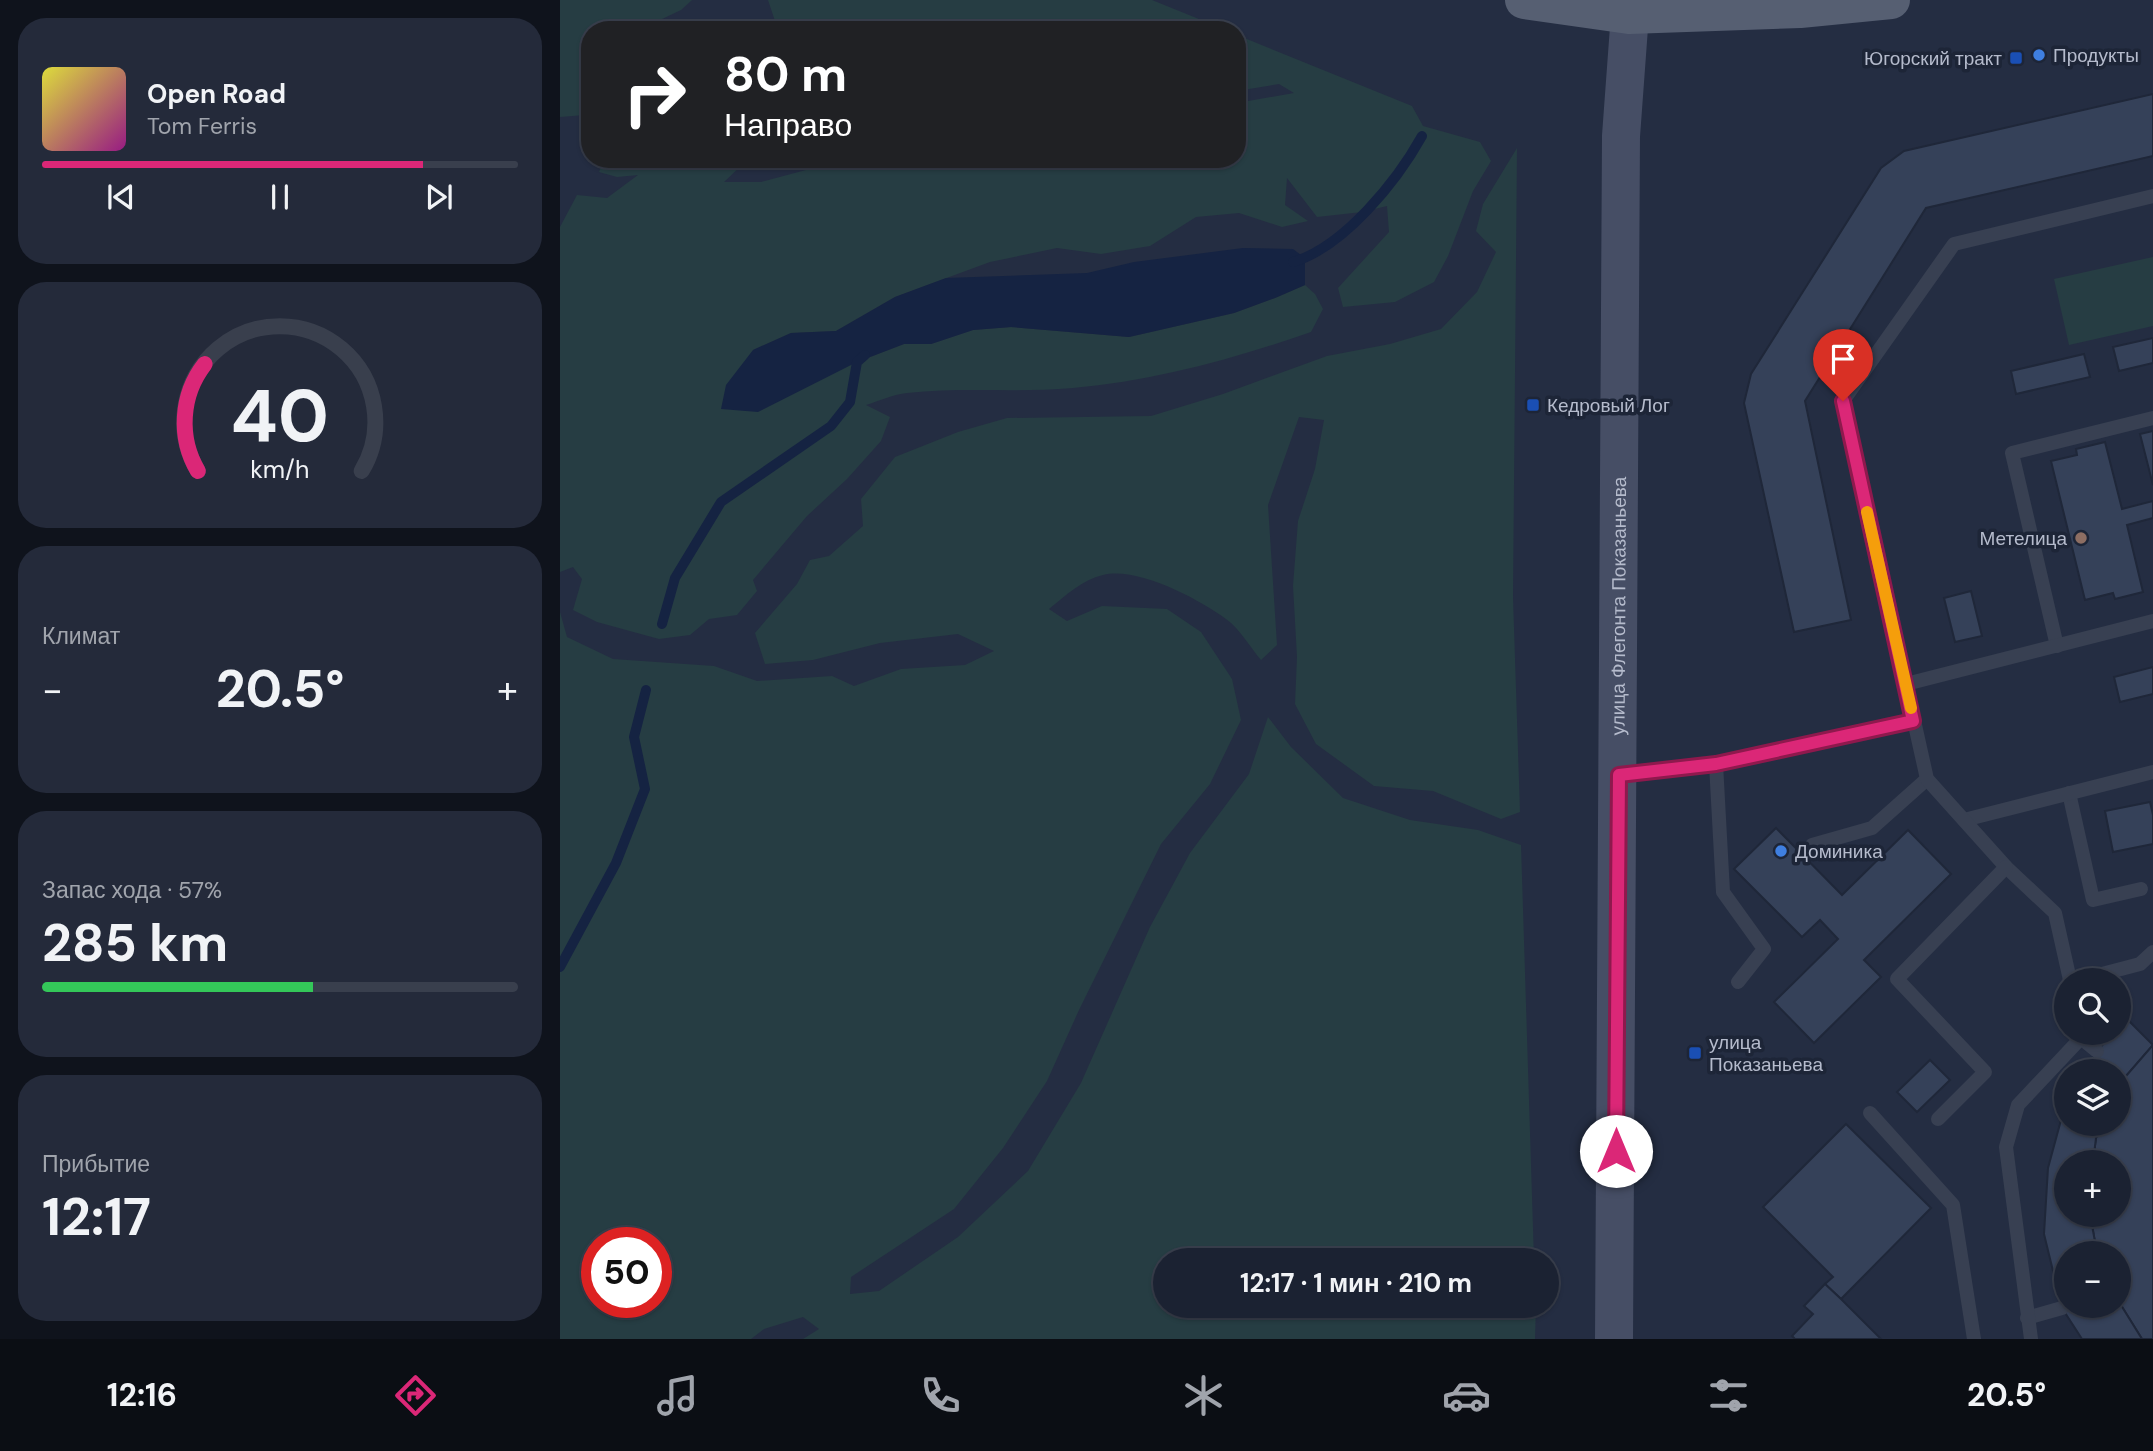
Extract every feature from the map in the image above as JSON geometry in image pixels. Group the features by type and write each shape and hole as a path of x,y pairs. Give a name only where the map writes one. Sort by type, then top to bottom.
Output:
{"main road":[{"path":"1524,0 1630,8 1800,9 1891,0"},
{"name":"улица Флегонта Показаньева","path":"1614,1339 1621,136 1630,8"}],"lane":[{"path":"2067,968 2055,913 2006,867 1927,779 1843,401 1954,244 2153,196"},
{"path":"2057,646 2012,453 2153,418"},
{"path":"1906,684 2153,621"},
{"path":"1619,775 1716,764 1913,721"},
{"path":"1716,764 1723,892 1764,949 1738,982"},
{"path":"1964,820 2153,772"},
{"path":"1812,845 1872,828 1927,779"},
{"path":"2069,793 2093,900 2141,888"},
{"path":"1938,1119 1985,1072 1898,979 2006,867"},
{"path":"2125,968 2140,964 2153,952"},
{"path":"2031,1339 2006,1147 2018,1105 2071,1045"},
{"path":"2091,1045 2097,1051"},
{"path":"1870,1113 1953,1205 1974,1339"},
{"path":"2027,1318 2054,1310"}],"green space":[{"path":"560,0 692,0 681,10 658,21 581,21 581,115 560,117"},
{"path":"768,0 1152,0 1204,21 775,21"},
{"path":"1246,39 1412,106 1423,126 1480,142 1491,161 1473,191 1448,256 1434,282 1395,302 1343,307 1338,288 1389,232 1387,206 1317,217 1287,178 1285,205 1308,221 1282,227 1239,213 1196,217 1150,246 1101,254 1057,248 990,262 895,297 836,331 791,333 753,350 857,362 904,344 931,344 973,330 1011,327 1129,337 1234,313 1305,285 1315,294 1323,309 1311,332 1223,360 1164,374 1073,388 907,393 866,405 890,417 881,441 847,479 807,516 753,580 757,591 737,615 709,619 690,635 659,639 597,622 573,610 582,579 573,567 560,572 560,227 577,195 607,198 638,175 617,177 599,172 601,168 739,168 724,182 761,182 813,168 1246,168 1246,101 1294,93 1279,84 1246,90"},
{"path":"1517,148 1513,597 1520,812 1501,819 1433,791 1374,786 1316,744 1295,704 1297,657 1293,586 1298,521 1315,469 1324,420 1299,417 1268,505 1277,645 1261,660 1236,628 1214,611 1167,586 1133,575 1117,573 1095,577 1074,589 1049,609 1067,621 1102,606 1167,609 1201,632 1232,679 1241,720 1210,784 1161,844 1047,1081 1003,1148 954,1209 851,1277 850,1294 879,1291 958,1237 1028,1171 1081,1083 1150,927 1190,853 1249,774 1268,717 1291,747 1343,798 1410,820 1478,830 1521,845 1534,1248 1153,1248 1153,1318 1536,1318 1535,1339 803,1339 819,1329 803,1317 764,1329 751,1339 560,1339 560,612 567,637 613,659 714,666 757,681 832,676 854,686 901,669 965,665 994,651 958,634 880,643 813,660 765,664 755,633 797,584 810,560 829,556 863,526 861,499 895,457 958,432 1007,418 1151,416 1223,394 1327,356 1390,344 1441,329 1477,292 1496,252 1476,231 1483,204"},
{"path":"2153,257 2153,326 2069,345 2054,279"}],"water":[{"path":"1243,248 1293,249 1305,258 1305,285 1234,313 1129,337 1011,327 973,330 931,344 904,344 857,362 758,412 721,409 726,385 753,350 791,333 836,331 895,297 946,278 1087,273 1134,262"}],"building":[{"path":"2153,94 2153,156 1926,208 1805,401 1851,620 1794,632 1744,403 1751,374 1881,168 1904,151"},
{"path":"2153,338 2153,363 2119,371 2113,347"},
{"path":"2084,354 2090,377 2016,394 2011,371"},
{"path":"2153,431 2153,485 2140,434"},
{"path":"2105,442 2122,509 2153,501 2153,518 2127,525 2143,592 2115,599 2113,593 2085,600 2051,461 2077,455 2076,449"},
{"path":"1971,591 1982,636 1955,642 1944,598"},
{"path":"2153,667 2153,694 2120,702 2114,677"},
{"path":"2150,802 2153,844 2113,852 2105,811"},
{"path":"1776,828 1842,895 1908,830 1951,874 1864,960 1881,977 1814,1043 1774,1002 1838,939 1820,920 1802,937 1734,869"},
{"path":"2131,1023 2153,1045 2131,1070 2131,1059 2092,1059 2102,1045 2131,1045"},
{"path":"2153,1045 2153,1339 2142,1339 2129,1318 2131,1241 2095,1241 2092,1227 2131,1227 2131,1150 2094,1150 2097,1136 2131,1136 2131,1070"},
{"path":"1930,1060 1950,1080 1917,1112 1897,1092"},
{"path":"1846,1124 1931,1208 1841,1299 1825,1284 1833,1277 1763,1207"},
{"path":"2057,1136 2097,1136 2094,1150 2054,1150 2054,1227 2092,1227 2095,1241 2054,1241 2054,1275 2044,1234 2048,1168"},
{"path":"1825,1284 1881,1339 1795,1339 1792,1336 1813,1314 1804,1306"},
{"path":"2068,1318 2129,1318 2142,1339 2082,1339"}],"waterway":[{"path":"1293,262 1312,254 1350,227 1384,192 1422,136"},
{"path":"662,624 675,578 721,502 831,426 850,402 857,362 865,355"},
{"path":"560,967 616,863 645,789 634,737 646,690"}],"slow traffic":[{"path":"1867,512 1911,708"}],"place":[{"name":"Продукты","path":"2039,55"},
{"name":"Югорский тракт","path":"2016,58"},
{"name":"Кедровый Лог","path":"1533,405"},
{"name":"Метелица","path":"2081,538"},
{"name":"Доминика","path":"1781,851"},
{"name":"улица Показаньева","path":"1695,1053"}],"route":[{"path":"1616,1151 1619,775 1716,764 1913,721 1843,401"}]}
